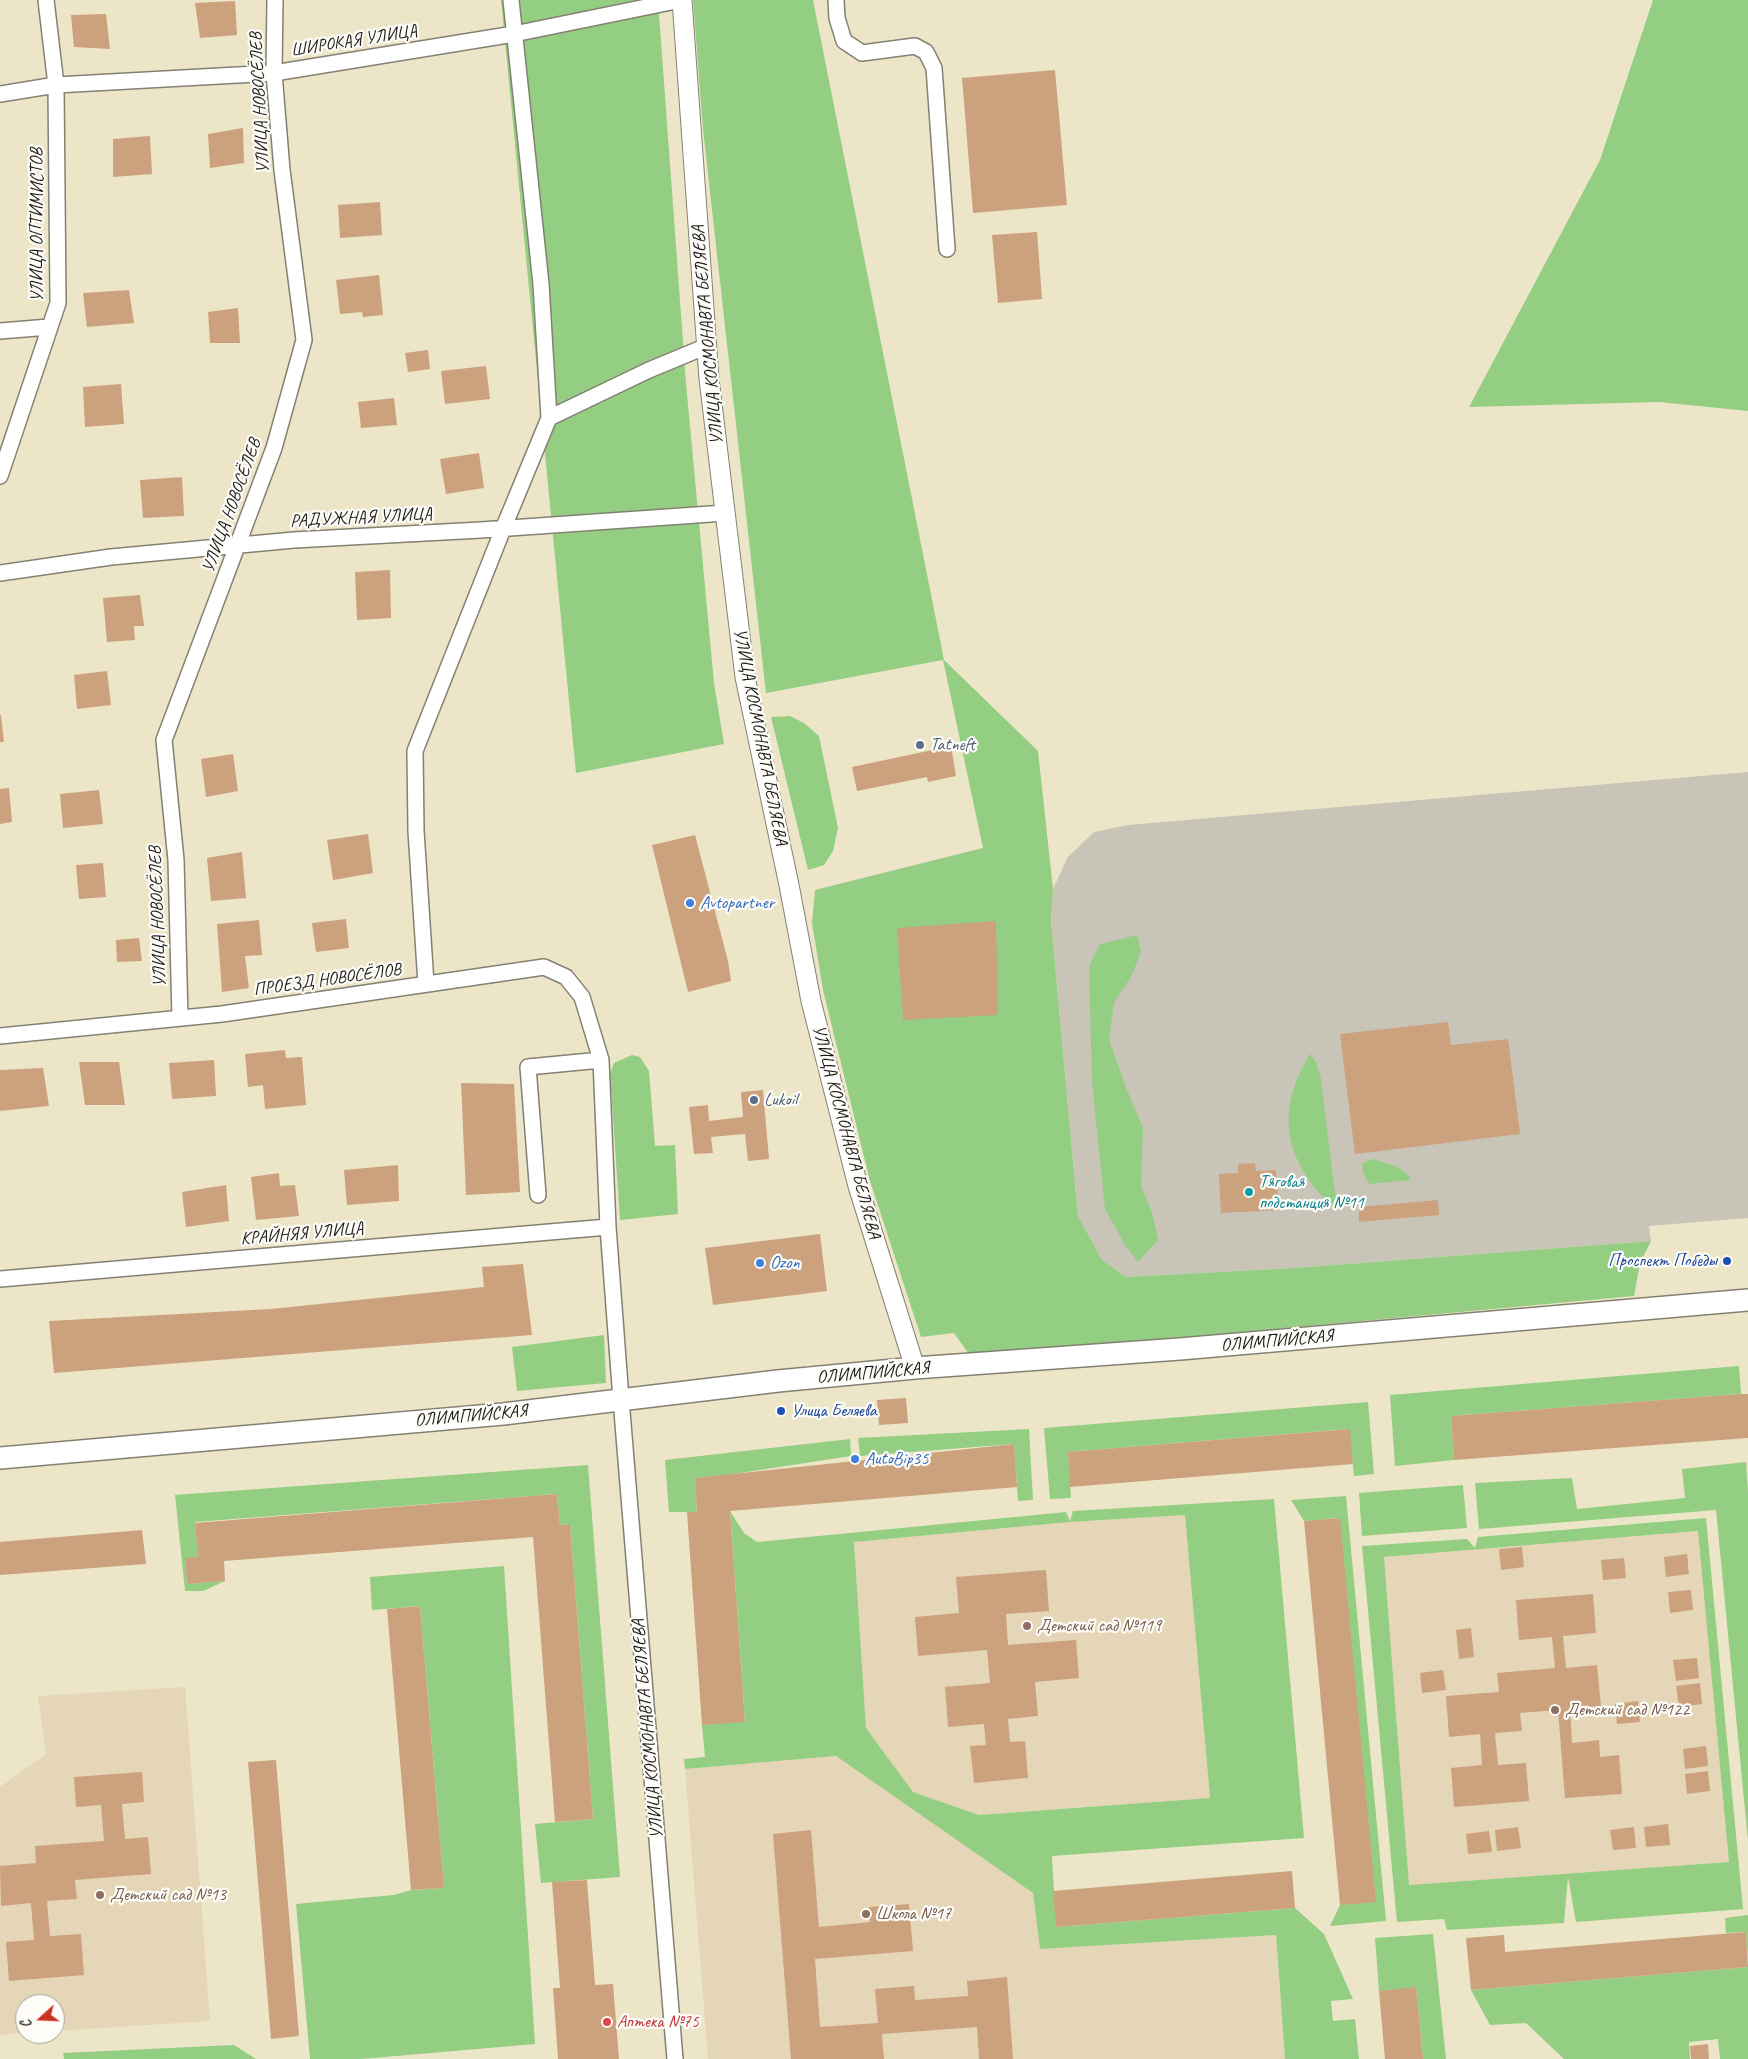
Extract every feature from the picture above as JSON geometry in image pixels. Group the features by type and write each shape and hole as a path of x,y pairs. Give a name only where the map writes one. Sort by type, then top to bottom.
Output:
{"main road":[{"name":"ОЛИМПИЙСКАЯ","path":"0,1458 503,1414 620,1399 915,1368 1030,1361 1748,1300"}],"street":[{"name":"УЛИЦА ОПТИМИСТОВ","path":"0,476 58,303 56,85 46,0"},
{"name":"УЛИЦА НОВОСЁЛЕВ","path":"180,1018 176,860 164,740 274,448 304,340 282,170 274,73 275,0"},
{"path":"426,984 416,831 415,751 502,529 549,418 540,274 511,0"},
{"name":"ШИРОКАЯ УЛИЦА","path":"0,94 56,85 274,73 514,34 681,0"},
{"name":"УЛИЦА КОСМОНАВТА БЕЛЯЕВА","path":"681,0 707,346 745,677 811,1001 858,1186 915,1368"},
{"path":"836,0 837,18 844,41 862,53 915,46 926,52 934,68 947,249"},
{"path":"0,331 49,327"},
{"path":"549,418 649,370 707,346"},
{"name":"РАДУЖНАЯ УЛИЦА","path":"0,573 110,557 294,540 502,529 725,513"},
{"name":"ПРОЕЗД НОВОСЁЛОВ","path":"0,1036 222,1014 544,967 566,977 582,996 601,1060 608,1227"},
{"path":"538,1195 528,1067 601,1060"},
{"name":"УЛИЦА КОСМОНАВТА БЕЛЯЕВА","path":"608,1227 620,1399 676,2059"},
{"name":"КРАЙНЯЯ УЛИЦА","path":"0,1279 608,1227"}],"shaded area":[{"path":"1748,772 1748,1218 1649,1226 1651,1241 1294,1268 1126,1277 1102,1260 1078,1216 1051,919 1053,889 1068,857 1094,832 1128,825"},
{"name":"Детский сад №119","path":"1185,1515 1210,1798 979,1815 913,1792 866,1728 854,1542 1070,1522"},
{"name":"Детский сад №122","path":"1699,1531 1729,1862 1409,1885 1384,1557"},
{"name":"Детский сад №13","path":"185,1687 210,2021 65,2030 65,1994 15,1994 15,2034 0,2035 0,1787 46,1754 38,1696"},
{"name":"Школа №17","path":"836,1756 1033,1893 1040,1949 1276,1935 1285,2059 708,2059 685,1769"}],"green space":[{"path":"501,0 658,0 686,383 714,683 724,744 576,773"},
{"path":"693,0 813,0 944,660 1038,751 1053,889 1051,920 1078,1216 1102,1260 1126,1277 1294,1268 1651,1241 1640,1263 1634,1296 971,1357 954,1333 921,1337 870,1181 823,990 812,923 815,890 983,848 943,660 766,693 703,129"},
{"path":"1653,0 1748,0 1748,411 1659,402 1469,407 1600,160"},
{"path":"790,716 804,723 819,736 838,828 833,851 824,865 808,870 771,717"},
{"path":"1137,935 1141,951 1132,975 1114,1003 1109,1040 1143,1128 1141,1186 1152,1212 1158,1240 1138,1262 1125,1245 1105,1209 1092,1082 1089,966 1100,944"},
{"path":"1310,1054 1316,1062 1321,1079 1337,1202 1335,1207 1315,1189 1302,1170 1290,1137 1290,1104 1294,1087"},
{"path":"632,1055 640,1057 649,1071 655,1146 675,1145 678,1214 620,1220 610,1074 614,1063"},
{"path":"1373,1159 1400,1169 1411,1180 1369,1184 1363,1173 1362,1163"},
{"path":"604,1335 606,1383 517,1391 512,1347"},
{"path":"1739,1366 1741,1394 1451,1416 1454,1460 1395,1466 1390,1395"},
{"path":"1368,1402 1374,1474 1354,1476 1349,1429 1068,1452 1071,1498 1050,1499 1044,1428"},
{"path":"1029,1429 1033,1500 1018,1501 1014,1444 860,1456 858,1438"},
{"path":"850,1439 851,1456 695,1478 697,1512 669,1512 665,1460"},
{"path":"1746,1462 1748,1492 1748,1841 1716,1510 1479,1529 1475,1483 1572,1478 1577,1509 1685,1498 1682,1469"},
{"path":"588,1465 620,1877 541,1883 535,1824 593,1819 570,1524 560,1525 557,1494 195,1522 198,1557 185,1559 187,1584 225,1581 203,1591 185,1591 175,1495"},
{"path":"1463,1485 1467,1528 1362,1536 1359,1493"},
{"path":"1346,1496 1386,1921 1330,1926 1340,1905 1340,1518 1304,1521 1291,1500"},
{"path":"1274,1499 1304,1838 1052,1856 1056,1927 1295,1908 1324,1934 1353,1999 1331,2001 1333,2021 1355,2019 1359,2059 1285,2059 1276,1935 1040,1949 1033,1893 836,1756 685,1769 684,1759 705,1757 702,1725 745,1721 730,1511 744,1533 757,1542 1066,1512 1070,1521 1073,1511","holes":["1185,1515 1210,1798 979,1815 913,1792 866,1728 854,1542 1070,1522"]},
{"path":"1706,1518 1743,1909 1576,1922 1568,1877 1564,1923 1447,1930 1444,1919 1397,1922 1362,1546 1467,1539 1475,1548 1478,1537","holes":["1698,1531 1729,1862 1409,1885 1384,1557"]},
{"path":"504,1566 535,2044 361,2059 310,2059 296,1904 394,1895 411,1890 444,1888 420,1606 372,1610 370,1577"},
{"path":"1748,1915 1748,1958 1746,1932 1726,1933 1725,1918"},
{"path":"1433,1934 1446,2059 1423,2059 1416,1988 1379,1991 1375,1938"},
{"path":"1748,1967 1748,2059 1720,2059 1718,2039 1689,2042 1690,2059 1564,2059 1526,2023 1490,2025 1471,1990"},
{"path":"234,2045 256,2059 64,2059 63,2053"}],"building":[{"path":"235,1 237,35 200,38 195,3"},
{"path":"106,14 110,49 74,47 71,15"},
{"path":"1055,70 1067,205 973,213 962,78"},
{"path":"243,128 244,163 210,168 208,134"},
{"path":"150,136 152,174 113,177 113,139"},
{"path":"380,202 382,235 340,238 338,205"},
{"path":"1037,232 1042,299 998,303 992,235"},
{"path":"379,275 383,315 363,317 362,312 340,314 336,280"},
{"path":"129,290 134,323 87,327 83,293"},
{"path":"238,308 240,343 210,343 208,312"},
{"path":"428,350 430,369 408,372 405,353"},
{"path":"486,366 490,399 445,404 441,371"},
{"path":"121,384 124,424 85,427 83,387"},
{"path":"394,398 397,425 361,428 358,402"},
{"path":"479,453 484,488 446,494 440,459"},
{"path":"182,477 184,516 143,518 140,480"},
{"path":"390,570 391,618 357,620 355,572"},
{"path":"140,595 144,626 134,626 135,640 107,642 103,598"},
{"path":"107,671 111,705 77,709 74,675"},
{"path":"1,715 4,742 0,742"},
{"path":"951,746 956,776 928,782 927,777 857,791 852,767"},
{"path":"233,754 238,791 206,797 201,759"},
{"path":"9,788 12,822 0,824 0,789"},
{"path":"99,790 103,824 63,828 60,794"},
{"path":"368,834 373,873 333,880 327,840"},
{"name":"Avtopartner","path":"695,835 728,961 731,981 688,992 652,845"},
{"path":"242,852 246,898 211,901 207,858"},
{"path":"103,863 106,897 79,899 76,865"},
{"path":"346,919 349,948 316,952 312,923"},
{"path":"259,920 262,955 245,956 249,988 222,992 217,924"},
{"path":"996,921 998,1015 903,1020 897,928"},
{"path":"139,938 142,961 117,962 116,940"},
{"path":"1448,1022 1451,1045 1508,1039 1520,1134 1355,1154 1340,1034"},
{"path":"285,1050 286,1058 302,1057 306,1105 265,1109 263,1085 248,1087 245,1054"},
{"path":"214,1060 216,1096 172,1099 169,1063"},
{"path":"79,1062 119,1062 125,1105 85,1105"},
{"path":"43,1068 49,1106 0,1111 0,1070"},
{"path":"461,1083 514,1084 520,1192 466,1195"},
{"path":"763,1090 769,1159 748,1161 745,1134 711,1137 713,1153 694,1154 689,1107 708,1105 709,1121 743,1117 741,1092"},
{"name":"Тяговая подстанция №11","path":"1255,1163 1256,1171 1276,1170 1279,1210 1221,1213 1219,1174 1238,1173 1238,1164"},
{"path":"398,1165 399,1201 347,1205 344,1170"},
{"path":"279,1173 280,1186 295,1185 299,1216 256,1220 251,1177"},
{"path":"226,1185 229,1221 186,1227 182,1192"},
{"path":"1438,1200 1439,1215 1359,1222 1359,1207"},
{"path":"820,1234 827,1291 713,1305 705,1248"},
{"path":"523,1264 532,1335 54,1373 49,1321 271,1309 484,1287 482,1267"},
{"path":"1748,1394 1748,1438 1454,1460 1451,1416"},
{"path":"906,1398 908,1423 879,1425 877,1400"},
{"path":"1350,1429 1353,1464 1070,1487 1068,1452"},
{"path":"1014,1444 1017,1487 730,1511 745,1722 702,1725 687,1512 697,1512 695,1478"},
{"path":"557,1494 560,1525 570,1524 593,1819 555,1822 533,1537 224,1561 225,1581 187,1584 185,1558 198,1557 195,1523"},
{"path":"1340,1518 1376,1902 1340,1905 1304,1521"},
{"path":"142,1530 146,1564 0,1575 0,1542"},
{"path":"1522,1547 1524,1567 1501,1570 1499,1549"},
{"path":"1687,1554 1689,1574 1666,1577 1664,1557"},
{"path":"1624,1558 1626,1578 1603,1580 1601,1560"},
{"path":"1046,1570 1049,1611 1006,1614 1008,1645 1076,1640 1079,1678 1035,1682 1038,1716 1008,1719 1010,1742 1025,1741 1028,1778 974,1783 970,1746 986,1745 984,1724 948,1727 945,1687 990,1683 987,1650 918,1656 915,1617 959,1613 956,1577"},
{"path":"1691,1590 1693,1610 1670,1613 1668,1592"},
{"path":"1593,1594 1596,1633 1563,1636 1566,1668 1597,1665 1601,1706 1570,1708 1572,1743 1599,1740 1600,1757 1619,1755 1622,1794 1565,1798 1558,1710 1520,1713 1522,1731 1495,1733 1498,1765 1526,1763 1529,1801 1454,1807 1451,1768 1482,1765 1480,1734 1449,1737 1446,1696 1499,1692 1497,1673 1555,1668 1552,1637 1519,1640 1516,1600"},
{"path":"420,1606 444,1888 411,1890 387,1609"},
{"path":"1471,1628 1474,1657 1459,1659 1456,1630"},
{"path":"1697,1658 1699,1678 1676,1681 1673,1660"},
{"path":"1443,1670 1446,1690 1422,1693 1420,1673"},
{"path":"1700,1683 1702,1704 1679,1707 1676,1686"},
{"path":"1638,1701 1640,1722 1617,1724 1615,1704"},
{"path":"1706,1746 1708,1766 1685,1769 1683,1749"},
{"path":"276,1760 299,2036 271,2039 248,1762"},
{"path":"1708,1771 1710,1791 1687,1794 1685,1774"},
{"path":"142,1772 144,1802 122,1804 125,1839 148,1837 151,1874 75,1880 77,1899 47,1901 50,1936 81,1934 84,1975 9,1981 6,1942 34,1940 31,1903 1,1906 0,1866 36,1863 35,1846 104,1841 101,1805 76,1807 74,1777"},
{"path":"1668,1824 1670,1845 1646,1847 1644,1827"},
{"path":"1518,1827 1521,1848 1497,1851 1495,1830"},
{"path":"1634,1827 1636,1848 1613,1850 1610,1830"},
{"path":"811,1830 819,1927 870,1922 869,1907 909,1904 913,1951 815,1959 820,2027 878,2023 875,1989 914,1986 915,2000 968,1996 967,1981 1007,1977 1013,2059 979,2059 977,2027 882,2034 884,2059 791,2059 773,1834"},
{"path":"1489,1831 1492,1852 1468,1854 1466,1834"},
{"path":"1292,1871 1295,1908 1056,1927 1053,1891"},
{"path":"587,1880 595,1985 613,1984 619,2059 558,2059 553,1988 560,1988 552,1882"},
{"path":"1746,1932 1748,1967 1471,1990 1466,1938 1504,1935 1505,1952"},
{"path":"1416,1987 1423,2059 1385,2059 1379,1991"},
{"path":"1708,2044 1709,2059 1691,2059 1690,2046"}],"place":[{"name":"Tatneft","path":"920,745"},
{"name":"Avtopartner","path":"690,903"},
{"name":"Lukoil","path":"754,1100"},
{"name":"Тяговая подстанция №11","path":"1249,1192"},
{"name":"Проспект Победы","path":"1727,1261"},
{"name":"Ozon","path":"760,1263"},
{"name":"Улица Беляева","path":"781,1411"},
{"name":"AutoBip35","path":"855,1459"},
{"name":"Детский сад №119","path":"1027,1626"},
{"name":"Детский сад №122","path":"1555,1710"},
{"name":"Детский сад №13","path":"100,1895"},
{"name":"Школа №17","path":"866,1914"},
{"name":"Аптека №75","path":"607,2022"}]}
